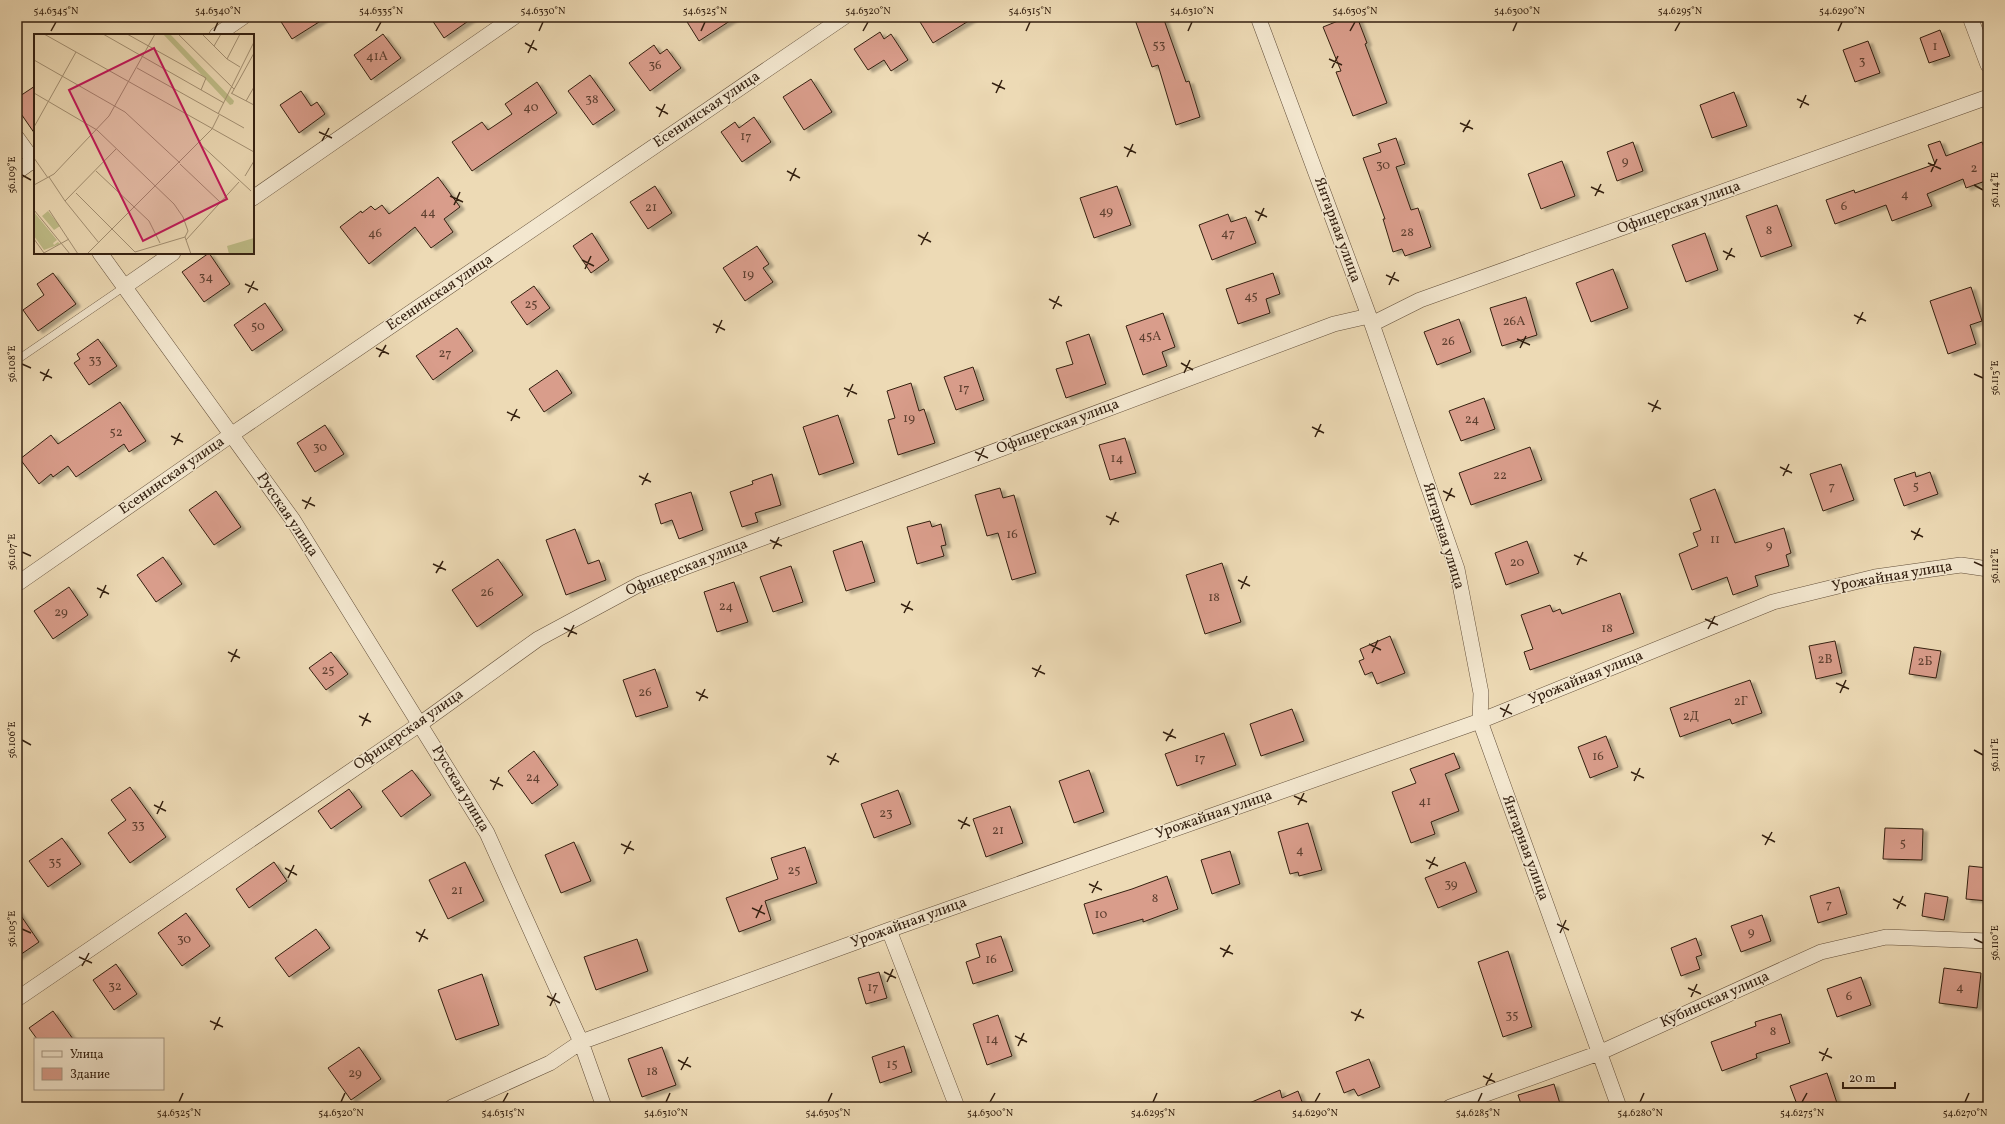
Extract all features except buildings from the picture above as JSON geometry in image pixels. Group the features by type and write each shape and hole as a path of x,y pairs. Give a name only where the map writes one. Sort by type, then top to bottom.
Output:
{"street":[{"path":"218,34 244,17"},
{"path":"254,197 514,17"},
{"name":"Есенинская улица","path":"17,584 231,435 844,17"},
{"name":"Янтарная улица","path":"1258,17 1371,320 1456,569 1481,693 1480,721 1619,1107"},
{"path":"1970,17 1988,65"},
{"name":"Офицерская улица","path":"17,999 420,724 538,639 640,584 1334,324 1371,320 1420,300 1988,97"},
{"path":"17,138 34,161 17,172"},
{"name":"Русская улица","path":"101,254 293,520 488,833 581,1042 604,1107"},
{"path":"124,287 172,254"},
{"name":"Урожайная улица","path":"452,1107 550,1063 581,1042 889,930 1480,721 1773,602 1875,577 1960,565 1988,569"},
{"path":"889,930 957,1107"},
{"name":"Кубинская улица","path":"1450,1107 1599,1053 1821,952 1886,937 1988,941"}],"lane":[{"path":"17,360 124,287"}]}
